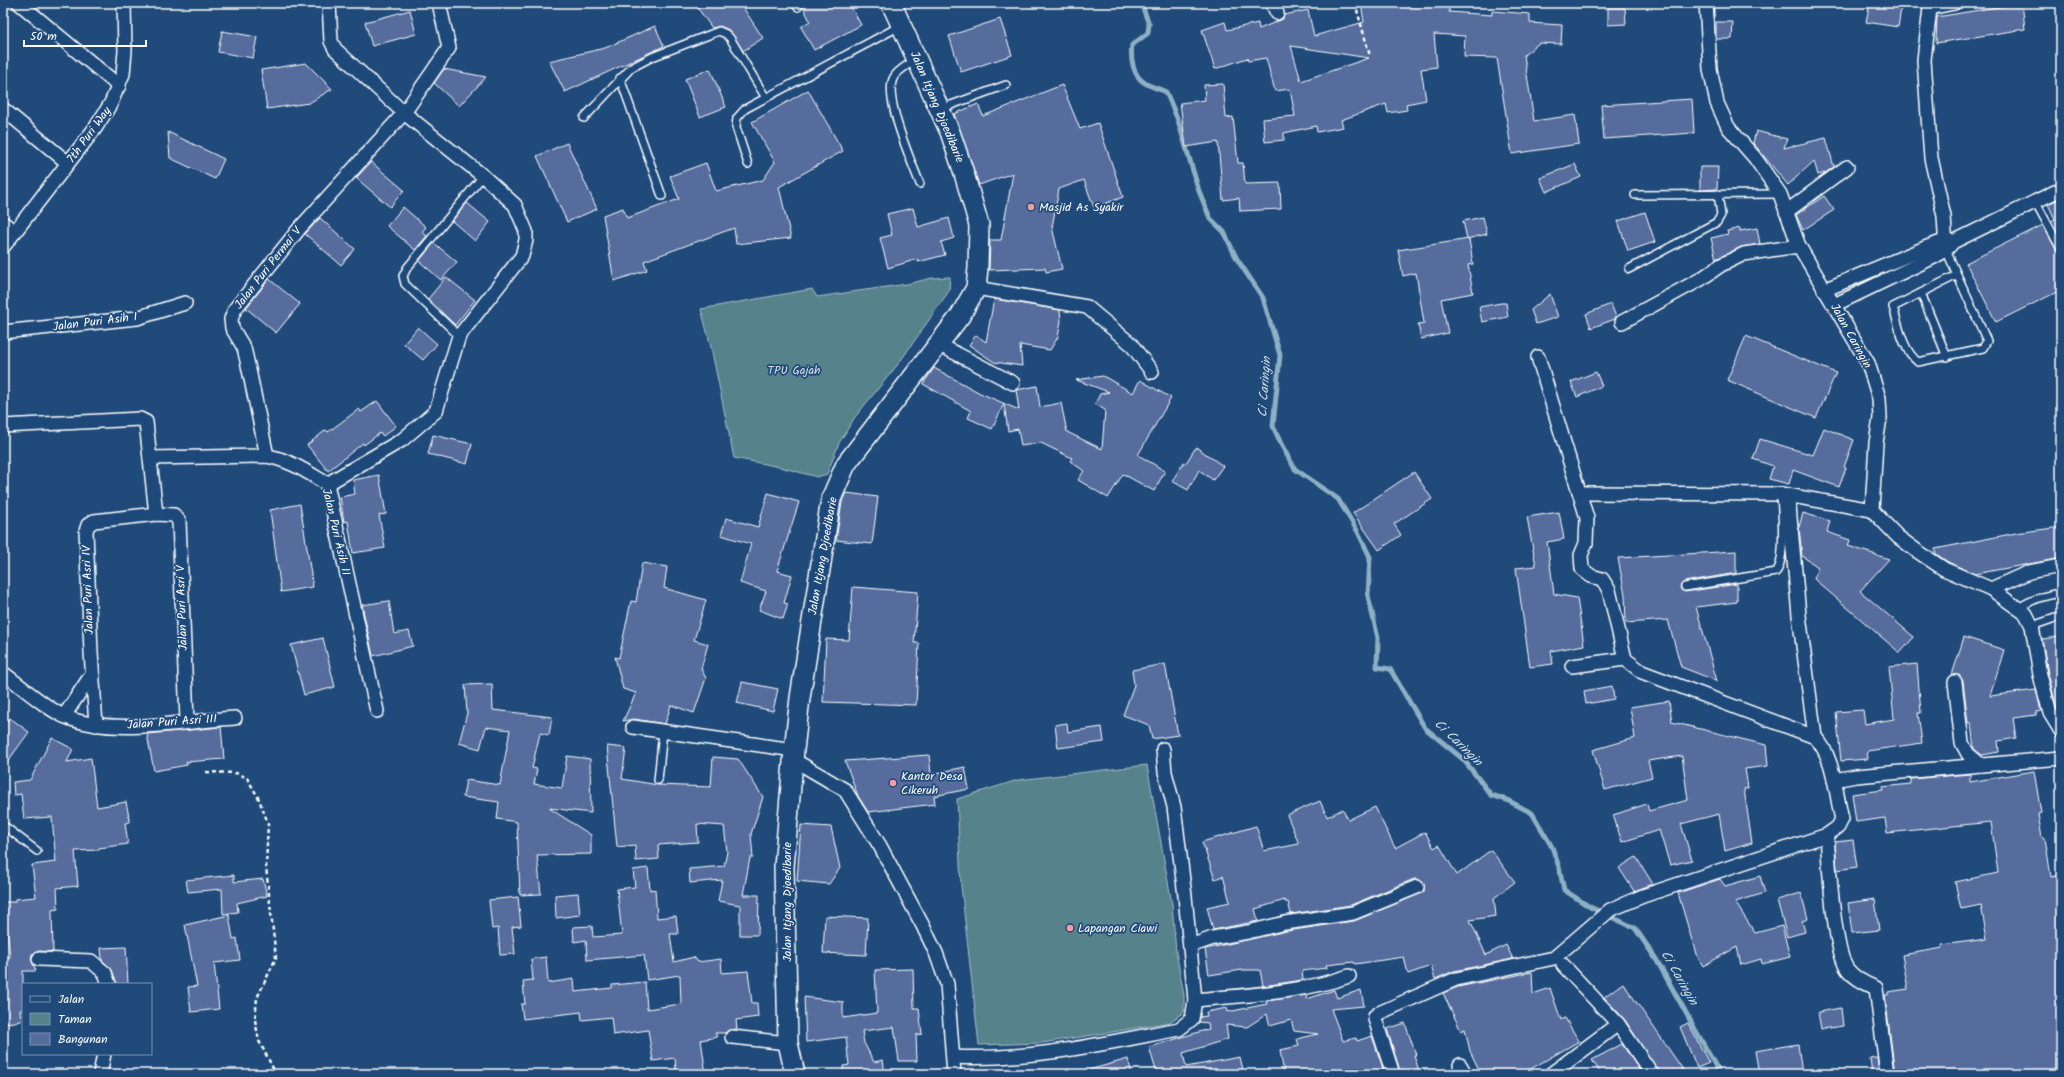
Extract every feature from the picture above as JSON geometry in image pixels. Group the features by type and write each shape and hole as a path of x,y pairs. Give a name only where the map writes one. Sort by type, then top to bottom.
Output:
{"main road":[{"name":"Jalan Itjang Djoedibarie","path":"795,1074 788,1043 784,867 794,755 831,499 846,464 960,316 976,288 980,246 979,225 963,170 939,109 891,3"}],"street":[{"path":"19,3 119,86"},
{"name":"7th Puri Way","path":"3,247 96,127 111,103 123,74 125,51 124,3"},
{"path":"327,484 402,440 436,411 459,336 522,256 526,240 524,223 515,205 483,176 404,113 335,49 331,42 329,31 329,3"},
{"path":"404,113 449,48 439,3"},
{"name":"Jalan Caringin","path":"1706,3 1710,68 1717,103 1728,127 1755,158 1780,194 1799,246 1868,363 1879,398 1880,418 1876,443 1872,510"},
{"path":"1947,245 1944,216 1931,158 1924,60 1931,5 1954,3"},
{"path":"3,109 68,164"},
{"name":"Jalan Puri Permai V","path":"267,456 244,348 232,328 231,319 235,309 299,229 404,113"},
{"path":"1786,212 1847,167"},
{"path":"1834,305 1947,245 2061,189"},
{"path":"3,223 15,232"},
{"path":"1824,290 1947,245"},
{"path":"1622,322 1701,279 1721,265 1744,254 1799,246"},
{"path":"976,288 1087,307 1131,344 1152,372"},
{"name":"Jalan Puri Asih I","path":"3,332 137,318 185,303"},
{"path":"938,344 1013,383"},
{"path":"1393,1074 1375,1016 1456,979 1554,958 1610,910 1643,896 1827,835 1842,821 1834,780 1824,747 1815,737 1642,672 1625,659 1608,590 1602,579 1591,576 1582,569 1581,555 1586,543 1587,518 1581,493 1538,357"},
{"path":"3,426 140,419 146,422 148,426 156,514"},
{"name":"Jalan Puri Asih II","path":"150,458 267,456 283,459 296,465 327,484 377,711"},
{"path":"1581,493 1785,494 1872,510 1898,537 1917,551 1944,569 1991,589 2020,608 2026,614 2032,626 2040,674 2061,731"},
{"path":"1785,494 1815,737"},
{"name":"Jalan Puri Asri IV","path":"96,725 92,674 86,531 88,525 94,521 156,514"},
{"name":"Jalan Puri Asri V","path":"156,514 174,515 179,521 187,721"},
{"path":"1991,589 2029,572 2061,566"},
{"path":"1572,666 1625,659"},
{"name":"Jalan Puri Asri III","path":"3,673 64,716 96,725 143,726 235,718"},
{"path":"64,716 92,674"},
{"path":"1955,682 1962,743 1968,754 1981,765"},
{"path":"633,727 794,755 845,790 880,846 924,926 938,958 947,984 954,1057 954,1074"},
{"path":"954,1057 988,1059 1070,1050 1179,1029 1192,1019 1195,1000 1180,844 1174,808 1165,772 1163,749"},
{"path":"1834,780 1856,776 2061,758"},
{"path":"1827,835 1832,907 1841,950 1847,970 1862,982 1876,988 1887,1074"},
{"path":"1190,946 1213,938 1248,932 1285,923 1353,913 1417,887"},
{"path":"38,958 91,961 105,973 108,983"},
{"path":"1564,965 1618,1024 1652,1074"},
{"path":"1195,1000 1258,994 1325,984 1349,976"},
{"path":"1551,1074 1618,1024"},
{"path":"732,1037 788,1043"},
{"path":"100,1074 104,1055"}],"lane":[{"path":"748,164 736,127 737,118 745,109 902,25"},
{"path":"584,118 631,68 685,43 722,32 730,38 766,98"},
{"path":"917,59 894,77 890,85 896,118 920,184"},
{"path":"620,78 662,196"},
{"path":"939,109 1006,84"},
{"path":"459,336 405,284 402,276 483,176"},
{"path":"1629,269 1717,222 1721,215 1718,194"},
{"path":"1635,195 1780,194"},
{"path":"2035,201 2061,249"},
{"path":"1947,245 1957,275 1987,341 1983,348 1948,357 1918,362 1909,355 1893,307 1957,275"},
{"path":"1921,293 1948,357"},
{"path":"1685,587 1776,572 1780,564 1785,494"},
{"path":"2020,608 2027,603 2048,595 2061,593"},
{"path":"2032,626 2061,616"},
{"path":"658,780 662,732"},
{"path":"3,825 37,851"}],"path":[{"path":"1355,3 1370,56"},
{"path":"206,772 236,773 247,778 258,797 268,823 266,867 276,958 257,998 255,1020 259,1041 276,1074"}],"green space":[{"name":"TPU Gajah","path":"950,277 949,291 899,363 855,417 839,443 827,474 817,477 780,467 734,458 711,347 701,309 812,289 817,297 907,284 932,278"},
{"name":"Lapangan Ciawi","path":"1147,765 1172,904 1176,952 1184,995 1184,1012 1170,1022 1106,1033 1042,1043 979,1045 961,886 957,799 1018,780"}],"building":[{"path":"694,3 740,3 763,38 743,51 729,30 720,26 712,28"},
{"path":"801,3 849,3 861,25 814,50 801,27 810,21"},
{"path":"1361,3 1449,3 1449,12 1492,15 1492,11 1530,14 1530,23 1562,25 1561,44 1539,43 1524,55 1534,121 1575,115 1579,144 1512,154 1497,58 1464,57 1465,36 1434,34 1437,67 1421,69 1426,100 1406,104 1407,110 1388,113 1386,104 1341,120 1343,127 1317,132 1316,126 1284,133 1284,140 1265,142 1263,119 1295,116 1290,89 1275,91 1266,58 1248,61 1247,58 1215,69 1202,30 1225,22 1227,30 1258,23 1259,29 1283,19 1284,15 1308,10 1314,36 1364,22","holes":["1291,46 1369,58 1301,81"]},
{"path":"1870,3 1902,3 1898,27 1866,22"},
{"path":"2022,3 2025,29 1936,43 1937,17"},
{"path":"1608,8 1625,8 1626,24 1608,25"},
{"path":"410,10 416,34 372,46 365,22"},
{"path":"1000,19 1012,55 961,72 949,36"},
{"path":"1716,22 1733,22 1732,39 1716,39"},
{"path":"655,26 664,46 565,92 549,61 605,48"},
{"path":"222,31 257,37 253,58 218,52"},
{"path":"306,63 332,89 309,103 267,109 261,70"},
{"path":"444,69 486,77 459,106 434,83"},
{"path":"710,69 726,107 700,117 685,79"},
{"path":"1223,84 1226,118 1233,117 1238,163 1243,163 1245,184 1280,183 1281,209 1240,211 1239,198 1223,200 1218,142 1186,147 1180,103 1205,100 1204,85"},
{"path":"1062,85 1080,129 1098,123 1123,197 1094,208 1084,180 1059,189 1052,227 1062,269 1046,272 1045,268 989,270 990,240 1001,240 1013,173 979,185 954,114 978,104 983,116"},
{"path":"808,90 843,151 779,187 791,238 736,244 734,228 644,261 647,270 614,281 603,215 623,208 627,218 679,199 670,176 706,163 716,191 763,180 775,162 752,122"},
{"path":"1692,99 1694,133 1604,139 1601,105"},
{"path":"1756,131 1787,139 1784,148 1826,138 1834,167 1825,173 1818,175 1814,161 1788,185 1753,143"},
{"path":"168,132 224,159 215,179 170,158"},
{"path":"567,143 597,209 567,222 537,156"},
{"path":"371,162 404,190 390,207 356,178"},
{"path":"1575,164 1581,177 1546,192 1540,178"},
{"path":"1700,167 1718,167 1717,189 1700,190"},
{"path":"1824,196 1834,210 1803,230 1796,215"},
{"path":"2061,198 2061,238 2051,221 2055,219 2048,204"},
{"path":"467,203 490,222 475,241 452,221"},
{"path":"403,207 426,227 422,232 427,236 415,250 387,226"},
{"path":"913,208 918,227 949,218 954,238 941,242 945,255 918,262 918,259 888,268 880,238 892,235 887,214"},
{"path":"1645,212 1655,242 1628,251 1618,221"},
{"path":"1483,217 1487,234 1467,239 1463,221"},
{"path":"320,218 355,249 341,265 305,234"},
{"path":"2043,225 2057,251 2061,254 2061,290 1996,322 1966,263"},
{"path":"1740,228 1740,231 1757,228 1760,244 1741,247 1716,259 1711,238 1728,234 1727,231"},
{"path":"1469,239 1473,264 1468,265 1473,293 1441,299 1448,333 1421,339 1418,324 1424,323 1416,273 1403,276 1398,250"},
{"path":"434,243 457,262 441,280 419,261"},
{"path":"446,277 475,300 455,325 428,299"},
{"path":"269,279 300,304 276,333 246,308"},
{"path":"1550,294 1558,317 1536,324 1531,310"},
{"path":"994,299 1060,310 1061,321 1058,337 1050,350 1020,345 1022,366 994,362 969,345 976,335 986,342"},
{"path":"1506,303 1508,317 1482,322 1479,307"},
{"path":"1611,304 1616,317 1615,319 1591,328 1586,314"},
{"path":"418,327 437,344 423,360 404,344"},
{"path":"1746,336 1836,373 1816,418 1727,380"},
{"path":"934,368 980,393 1019,410 1016,390 1037,386 1040,407 1061,403 1067,432 1102,449 1105,410 1095,404 1100,394 1109,392 1076,380 1103,376 1133,393 1140,380 1171,398 1138,455 1165,471 1154,491 1123,474 1108,498 1078,480 1084,471 1070,461 1072,458 1041,443 1021,446 1018,429 1008,431 1004,404 992,429 968,418 971,411 923,384"},
{"path":"1596,372 1602,386 1577,397 1571,382"},
{"path":"377,401 396,426 383,436 380,433 364,445 363,443 328,471 307,445 326,430 328,432 359,409 361,412"},
{"path":"1824,428 1854,440 1844,467 1846,468 1839,487 1793,470 1789,484 1769,479 1773,466 1753,459 1760,439 1813,455"},
{"path":"433,435 472,444 467,464 428,454"},
{"path":"1196,447 1223,466 1213,480 1199,470 1188,490 1172,481"},
{"path":"1414,472 1432,499 1394,524 1401,535 1379,550 1353,513"},
{"path":"379,475 386,514 379,515 385,548 353,553 348,521 344,522 340,497 355,494 353,480"},
{"path":"768,493 799,502 777,571 792,575 784,603 788,604 783,619 759,610 766,591 740,583 751,544 721,535 726,518 758,527"},
{"path":"846,493 878,497 872,544 836,540 842,502"},
{"path":"300,504 313,587 281,592 270,510"},
{"path":"1559,512 1564,539 1547,542 1554,594 1577,598 1584,645 1551,651 1553,664 1530,667 1516,568 1536,566 1527,517"},
{"path":"1803,513 1830,521 1827,532 1850,540 1848,546 1889,559 1860,591 1914,637 1900,653 1814,579 1818,567 1802,556 1799,527"},
{"path":"2061,527 2061,558 1975,574 1948,562 1936,554 1935,549 2016,533"},
{"path":"1736,551 1736,573 1684,582 1680,586 1681,590 1685,592 1737,584 1737,602 1696,607 1717,681 1681,667 1668,620 1626,623 1625,595 1618,558"},
{"path":"642,563 667,567 664,588 706,600 694,640 708,644 701,669 706,678 694,713 671,705 665,724 634,719 623,721 636,693 623,689 615,657 619,658 631,601 636,602"},
{"path":"853,587 918,592 914,643 919,643 916,705 823,702 826,639 849,640"},
{"path":"389,601 394,634 409,631 413,646 373,656 362,605"},
{"path":"1964,637 2004,650 1990,696 2036,690 2041,711 2036,712 2036,715 2013,718 2016,738 1998,741 1999,752 1982,755 1974,749 1971,723 1968,723 1963,681 1959,675 1952,675"},
{"path":"2059,637 2061,643 2061,709 2057,709 2048,673 2042,639"},
{"path":"323,638 335,687 304,695 291,645"},
{"path":"1165,664 1178,735 1152,739 1149,725 1123,715 1134,685 1132,670"},
{"path":"1917,664 1921,713 1918,713 1922,743 1867,751 1868,759 1841,761 1836,712 1863,710 1865,724 1894,719 1889,667"},
{"path":"742,682 778,689 773,711 737,703"},
{"path":"492,684 493,710 552,717 549,735 540,733 532,768 537,769 534,784 562,788 567,756 590,759 591,813 549,808 591,835 591,854 537,855 541,894 520,895 517,822 497,819 499,802 463,797 466,780 500,785 510,730 486,727 480,749 459,743 467,713 465,685"},
{"path":"1612,686 1614,699 1586,704 1584,691"},
{"path":"1669,701 1672,722 1766,745 1768,766 1745,769 1748,788 1744,789 1752,843 1725,851 1719,814 1681,824 1692,860 1670,865 1659,830 1622,842 1613,815 1647,804 1649,811 1688,800 1682,756 1648,761 1652,777 1605,790 1593,750 1635,738 1630,707"},
{"path":"10,718 29,732 3,768 3,727"},
{"path":"1067,723 1068,732 1102,727 1104,742 1058,748 1055,725"},
{"path":"221,727 224,759 186,762 187,765 154,771 147,734"},
{"path":"52,738 73,749 67,762 91,758 97,807 126,802 130,822 125,823 128,844 99,848 99,850 75,851 78,886 57,888 58,909 52,910 53,952 39,951 32,954 31,959 36,971 23,971 22,1010 20,1010 21,1021 6,1023 6,1021 3,1021 3,964 6,964 6,957 10,957 6,919 3,919 3,902 15,902 15,899 36,897 32,865 56,862 52,817 24,819 21,794 14,795 13,782 30,780"},
{"path":"607,746 626,748 622,779 658,785 711,787 713,757 738,759 763,797 751,834 753,858 750,858 743,895 759,895 758,935 740,935 740,905 718,901 722,880 690,883 689,869 724,866 727,852 724,826 697,824 698,842 658,845 659,859 636,861 635,845 617,847"},
{"name":"Kantor Desa Cikeruh","path":"929,755 931,774 965,767 969,789 934,796 935,804 868,812 858,796 845,761"},
{"path":"2034,771 2041,813 2038,814 2042,838 2045,838 2051,877 2058,875 2061,895 2061,1074 1895,1074 1885,995 1888,995 1888,992 1908,989 1902,955 1943,948 1942,945 1987,939 1981,905 1961,909 1955,882 1998,873 1991,822 1887,833 1885,818 1856,822 1852,794 1883,790 1882,787 1911,784 1911,779 1970,774 1970,782"},
{"path":"1320,801 1327,817 1343,809 1348,820 1375,807 1395,848 1425,832 1434,848 1439,845 1457,875 1491,850 1515,882 1494,898 1496,916 1470,920 1486,955 1506,945 1513,959 1454,971 1435,979 1431,966 1408,974 1404,957 1355,964 1354,962 1326,965 1327,968 1302,971 1303,980 1263,986 1260,970 1242,970 1209,975 1205,949 1287,931 1354,921 1424,892 1424,884 1418,879 1414,879 1351,905 1291,914 1288,902 1285,902 1285,900 1255,909 1258,921 1213,930 1207,907 1230,902 1223,876 1215,879 1202,842 1256,826 1264,851 1299,844 1287,815"},
{"path":"801,825 831,827 840,868 829,884 797,881"},
{"path":"1853,840 1857,867 1837,870 1835,842"},
{"path":"1636,857 1653,884 1634,891 1619,868"},
{"path":"648,868 650,890 655,889 657,918 676,916 678,934 670,934 674,962 694,957 698,962 721,959 722,973 748,971 752,1003 757,1003 758,1017 736,1020 737,1029 729,1030 725,1033 715,1033 717,1037 701,1040 706,1074 685,1074 685,1069 676,1071 675,1058 653,1061 648,1030 613,1035 611,1017 582,1020 581,1012 523,1019 521,1004 525,1004 523,981 533,980 531,959 546,957 548,983 574,979 575,992 612,988 612,985 645,982 647,1009 681,1004 680,975 647,980 644,955 587,960 586,940 574,942 573,927 592,926 593,937 622,935 617,889 635,887 633,870"},
{"path":"234,875 234,882 263,879 267,896 237,903 238,912 223,914 222,889 188,892 186,880"},
{"path":"1760,876 1765,893 1735,902 1755,933 1782,926 1790,957 1762,964 1761,959 1741,965 1737,947 1703,966 1696,954 1678,893 1720,879 1725,886"},
{"path":"578,893 580,915 556,918 555,895"},
{"path":"1801,893 1808,919 1802,921 1805,932 1787,937 1777,900"},
{"path":"518,897 521,926 512,927 515,954 500,955 498,928 492,929 489,900"},
{"path":"1875,899 1879,930 1852,933 1848,903"},
{"path":"229,915 233,939 237,938 240,960 214,963 219,1009 191,1012 188,987 197,986 185,925"},
{"path":"825,916 868,918 866,955 823,953"},
{"path":"126,947 128,983 117,983 112,970 102,960 101,948"},
{"path":"913,969 914,1008 919,1008 922,1034 916,1035 917,1061 899,1061 894,1027 862,1031 864,1043 874,1062 883,1060 885,1074 843,1074 843,1066 849,1065 846,1037 806,1042 804,997 843,1002 843,1018 877,1013 875,970"},
{"path":"1532,972 1533,994 1550,988 1561,1020 1565,1018 1579,1041 1522,1074 1481,1074 1470,1051 1465,1029 1461,1031 1443,993 1458,987"},
{"path":"1623,983 1686,1074 1660,1074 1625,1020 1604,997"},
{"path":"1334,990 1337,998 1361,990 1364,1006 1331,1009 1343,1041 1356,1038 1357,1041 1372,1036 1385,1074 1284,1074 1280,1050 1299,1046 1297,1039 1318,1034 1294,1031 1291,1020 1270,1026 1267,1014 1247,1027 1226,1025 1228,1039 1183,1053 1186,1067 1240,1057 1244,1074 1157,1074 1149,1047 1209,1029 1208,1023 1199,1022 1200,1017 1207,1016 1206,1012 1227,1008 1228,1012 1267,1004 1266,1001 1306,995 1307,999"},
{"path":"1841,1008 1843,1026 1821,1029 1818,1012"},
{"path":"1405,1023 1416,1055 1414,1055 1420,1074 1401,1074 1387,1029"},
{"path":"1688,1023 1709,1063 1697,1068 1680,1027"},
{"path":"1622,1044 1642,1074 1601,1074 1592,1060"},
{"path":"1798,1044 1802,1074 1759,1074 1755,1051"},
{"path":"1877,1057 1879,1074 1872,1074 1870,1058"},
{"path":"1128,1059 1132,1074 1089,1074 1089,1070"}],"waterway":[{"name":"Ci Caringin","path":"1141,3 1149,24 1148,33 1132,45 1132,61 1135,71 1145,83 1166,92 1178,120 1199,191 1210,218 1224,232 1237,259 1263,298 1280,355 1273,426 1295,469 1338,499 1358,532 1370,557 1368,596 1378,638 1377,667 1390,669 1425,728 1464,760 1491,795 1507,800 1532,813 1552,847 1559,867 1564,890 1590,907 1635,928 1656,959 1720,1074"}],"place":[{"name":"Masjid As Syakir","path":"1031,207"},
{"name":"Kantor Desa Cikeruh","path":"893,783"},
{"name":"Lapangan Ciawi","path":"1070,928"}]}
